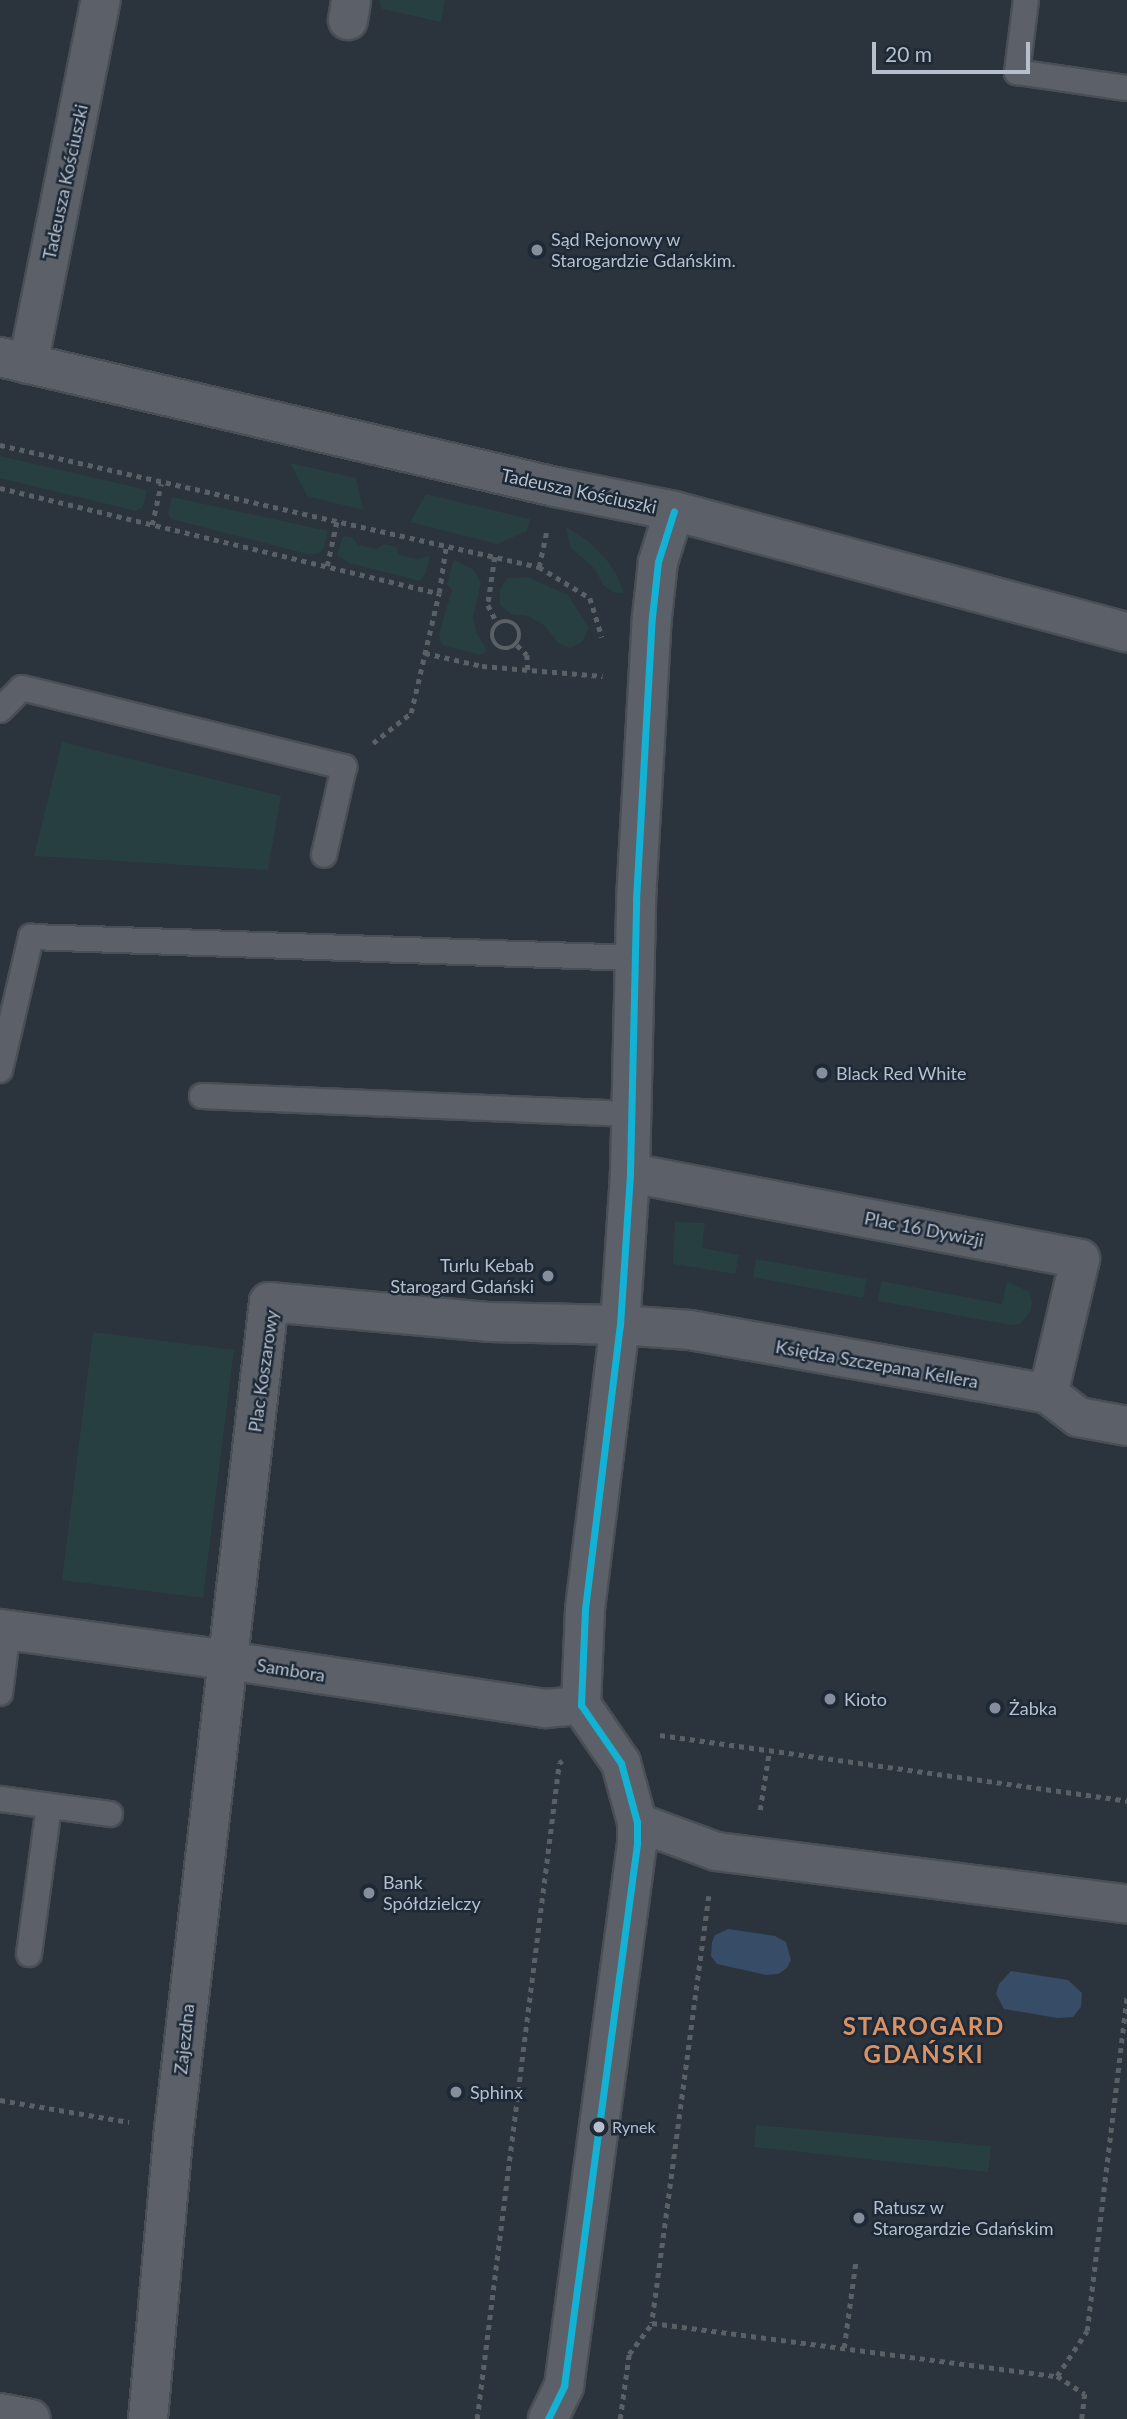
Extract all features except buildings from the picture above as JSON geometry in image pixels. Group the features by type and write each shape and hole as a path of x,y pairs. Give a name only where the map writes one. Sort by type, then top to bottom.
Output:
{"street":[{"name":"Tadeusza Kościuszki","path":"101,0 14,361 555,487 674,511 1127,632"},
{"path":"556,2403 637,1844 637,1822 621,1763 581,1705 585,1609 620,1325 630,1173 636,958 652,617 658,562 674,511"},
{"name":"Plac 16 Dywizji","path":"630,1173 1080,1259 1048,1394"},
{"name":"Plac Koszarowy","path":"227,1660 270,1302 490,1322 620,1325"},
{"name":"Księdza Szczepana Kellera","path":"620,1325 690,1330 1048,1394 1078,1417 1127,1426"},
{"name":"Sambora","path":"4,1629 545,1708 581,1705"},
{"name":"Zajezdna","path":"148,2419 174,2129 227,1660"},
{"path":"637,1822 716,1851 1127,1904"},
{"path":"0,2413 30,2419"}],"lane":[{"path":"1026,0 1017,72 1127,89"},
{"path":"0,710 22,688 344,767 324,855"},
{"path":"0,1070 31,937 636,958"},
{"path":"202,1096 631,1114"},
{"path":"0,1693 4,1629"},
{"path":"0,1799 110,1814"},
{"path":"29,1954 49,1806"}],"path":[{"path":"0,445 161,484 337,520 539,567 590,598 603,640"},
{"path":"152,525 161,484"},
{"path":"0,488 439,593"},
{"path":"327,566 337,520"},
{"path":"539,567 548,523"},
{"path":"344,767 411,713 439,593 446,545"},
{"path":"495,557 488,605 497,623"},
{"path":"507,620 516,625 521,635 517,645 509,650 499,649 492,642 491,631 497,623 507,620"},
{"path":"517,645 527,655 528,670"},
{"path":"425,653 482,666 614,677"},
{"path":"647,1733 1127,1801"},
{"path":"754,1856 769,1752"},
{"path":"477,2419 559,1763 568,1758"},
{"path":"620,2419 629,2354 652,2323 716,1851"},
{"path":"1056,2376 1087,2331 1127,1995"},
{"path":"0,2100 174,2129"},
{"path":"844,2348 856,2259"},
{"path":"652,2323 1056,2376 1085,2394 1082,2419"}],"green space":[{"path":"379,0 445,0 441,22 382,9"},
{"path":"0,456 147,490 143,507 136,511 0,478"},
{"path":"290,463 356,478 363,510 307,496"},
{"path":"426,494 530,519 527,531 497,544 410,522"},
{"path":"172,497 328,531 324,548 320,553 311,555 171,519 168,513"},
{"path":"566,527 588,541 606,559 617,575 624,594 613,592 603,585 595,569 570,547"},
{"path":"343,536 352,537 358,545 377,549 384,544 396,547 399,555 417,559 430,556 426,573 420,581 349,563 337,555"},
{"path":"454,560 474,570 481,583 473,617 476,632 487,650 481,655 445,646 440,641 439,634 452,590 447,584"},
{"path":"527,577 568,595 589,628 582,642 570,648 558,643 545,626 528,616 511,614 500,605 500,590 507,578"},
{"path":"62,742 281,796 268,870 34,856"},
{"path":"675,1222 705,1223 702,1248 739,1255 735,1274 673,1264"},
{"path":"756,1259 867,1279 863,1298 753,1277"},
{"path":"881,1281 1002,1304 1007,1281 1029,1292 1031,1311 1020,1324 1011,1325 878,1301"},
{"path":"93,1332 234,1350 203,1598 62,1580"},
{"path":"756,2125 991,2146 988,2172 754,2147"}],"water":[{"path":"728,1929 775,1936 786,1942 791,1960 787,1968 778,1974 766,1975 717,1964 711,1956 712,1942 715,1935"},
{"path":"1011,1971 1068,1980 1082,1993 1081,2007 1073,2017 1057,2018 1004,2009 996,1994 999,1984"}],"transit line":[{"path":"548,2419 564,2386 637,1844 637,1822 621,1763 581,1705 585,1609 620,1325 630,1173 636,900 652,617 658,562 674,511"}],"place":[{"name":"Sąd Rejonowy w Starogardzie Gdańskim.","path":"537,250"},
{"name":"Black Red White","path":"822,1073"},
{"name":"Turlu Kebab Starogard Gdański","path":"548,1276"},
{"name":"Kioto","path":"830,1699"},
{"name":"Żabka","path":"995,1708"},
{"name":"Bank Spółdzielczy","path":"369,1893"},
{"name":"Sphinx","path":"456,2092"},
{"name":"Rynek","path":"599,2127"},
{"name":"Ratusz w Starogardzie Gdańskim","path":"859,2218"}],"district":[{"name":"STAROGARD GDAŃSKI","path":"924,2040"}]}
